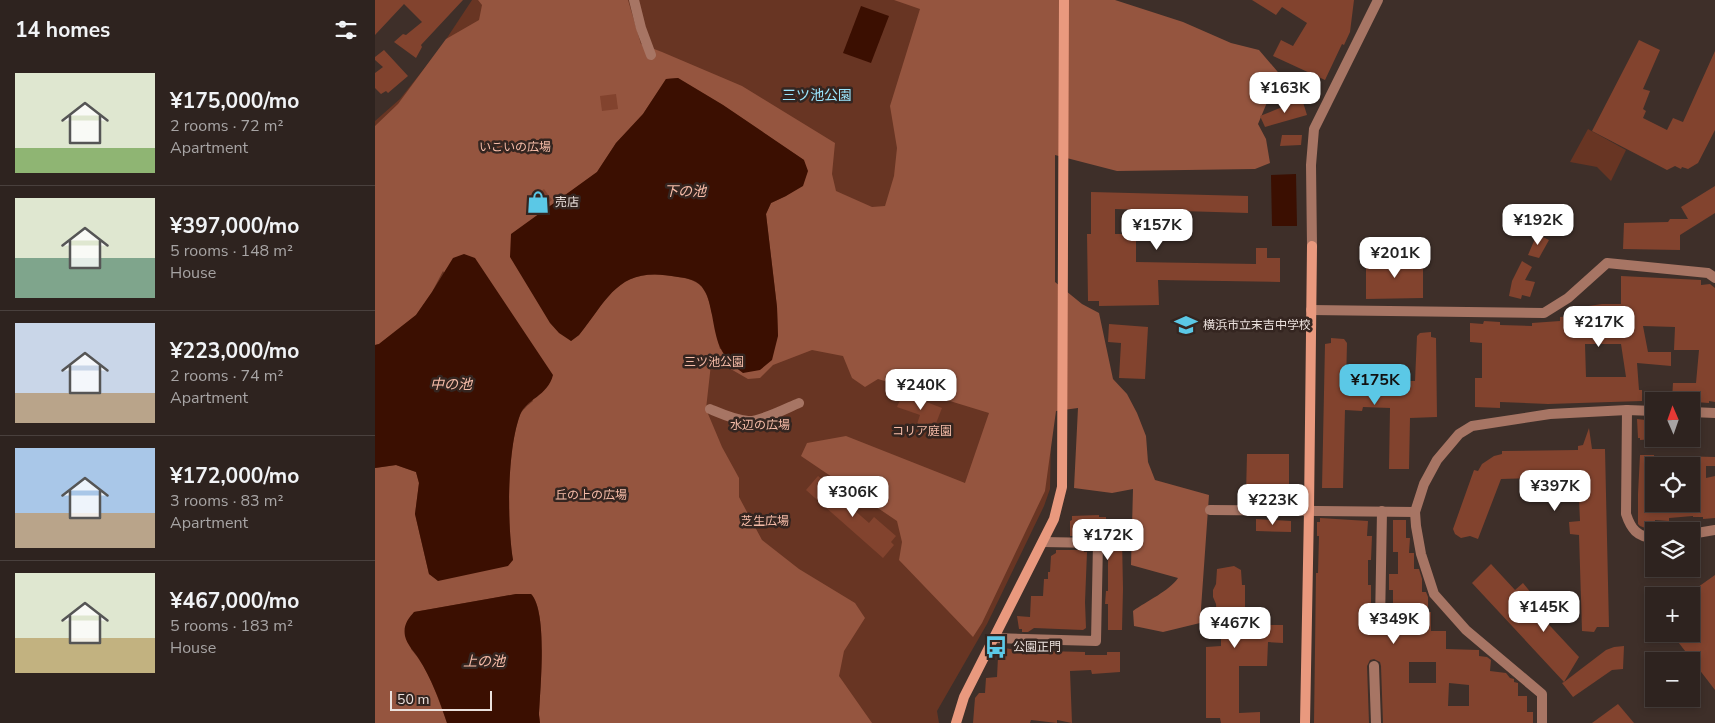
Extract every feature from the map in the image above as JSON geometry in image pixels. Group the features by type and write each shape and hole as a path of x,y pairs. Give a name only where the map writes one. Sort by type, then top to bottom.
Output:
{"street":[{"path":"634,0 641,28 651,55"},
{"path":"956,723 964,697 1054,519 1062,487 1064,0"},
{"path":"1305,723 1312,246 1311,165 1314,129 1377,0"},
{"path":"1311,310 1545,313 1568,298 1607,263 1708,273 1715,278"},
{"path":"710,409 749,422 772,415 799,402"},
{"path":"1627,410 1627,514 1631,527 1645,537"},
{"path":"1542,723 1542,694 1466,630 1434,594 1421,554 1415,512 1424,484 1437,460 1459,434 1472,426 1550,414 1645,411"},
{"path":"1700,412 1715,412"},
{"path":"1210,510 1415,512"},
{"path":"1380,623 1382,512"},
{"path":"1700,532 1715,530"},
{"path":"994,638 1095,641 1098,543 1043,542"},
{"path":"1375,666 1376,723"}],"green space":[{"name":"三ツ池公園","path":"472,0 1052,0 1052,376 1050,489 1044,506 987,624 937,711 939,723 375,723 375,121 400,99 439,50"},
{"name":"三ツ池公園","path":"478,0 628,0 641,44 742,86 835,143 832,174 836,191 872,207 885,206 894,176 897,148 890,106 920,9 894,0 1115,0 1183,22 1231,43 1259,50 1283,78 1283,91 1268,100 1258,124 1266,139 1270,163 1255,169 1117,171 1055,155 1055,282 1082,304 1099,313 1113,379 1127,394 1137,413 1146,436 1148,462 1155,480 1209,495 1200,623 1163,632 1134,626 1133,611 1163,592 1178,578 1131,565 1133,489 1112,493 1074,488 1078,408 1056,411 1045,491 982,623 973,637 899,560 902,542 897,521 801,456 807,443 846,436 965,483 989,413 878,379 865,387 852,378 843,356 812,350 773,365 760,378 748,379 722,364 711,364 706,409 722,447 739,478 739,497 762,540 799,569 855,603 865,618 844,651 839,676 872,723 540,723 542,651 540,616 531,594 516,594 414,612 411,649 428,675 447,723 375,723 375,468 396,465 416,472 419,483 415,514 429,574 439,580 513,560 509,507 510,467 520,415 533,401 443,271 432,292 416,315 379,344 375,345 375,126 398,104 446,39 479,20 482,5","holes":["678,78 723,105 804,160 786,196 771,203 766,214 777,307 778,336 720,349 709,302 702,287 689,279 658,274 629,280 618,287 608,296 579,335 571,341 511,235 597,172 616,143 643,114 666,79"]},
{"path":"1588,129 1626,150 1611,181 1597,167 1570,162"}],"water":[{"path":"861,6 889,16 871,63 843,53"},
{"name":"下の池","path":"678,78 723,105 804,160 808,171 803,186 771,203 766,214 777,307 778,336 772,360 760,370 743,373 724,354 720,348 707,296 702,287 693,280 658,274 629,280 608,296 579,335 571,341 559,333 550,323 510,257 511,234 597,172 616,143 643,114 666,79"},
{"path":"1296,174 1297,226 1272,226 1271,175"},
{"name":"中の池","path":"464,254 475,258 553,375 547,388 523,410 516,430 509,487 513,560 508,566 438,581 429,574 415,514 419,483 416,472 396,465 375,468 375,345 379,344 416,315 453,258"},
{"name":"上の池","path":"516,594 531,594 540,617 542,652 540,723 447,723 427,674 406,639 406,622 414,612"}],"building":[{"path":"375,0 463,0 421,45 422,47 416,58 394,42 422,22 404,4 375,35"},
{"path":"1252,0 1354,0 1350,32 1344,45 1342,44 1325,80 1273,56 1281,40 1293,46 1307,23 1282,7 1276,15"},
{"path":"1639,40 1660,50 1643,89 1650,91 1643,109 1646,111 1643,118 1667,130 1673,118 1683,122 1715,51 1715,130 1698,163 1688,169 1682,167 1681,169 1675,166 1667,170 1592,131"},
{"path":"384,50 408,76 388,93 386,91 381,94 375,88 375,73 383,67 375,60 375,57"},
{"path":"616,94 618,109 602,111 600,96"},
{"path":"1302,99 1307,115 1265,127 1260,116"},
{"path":"1282,135 1302,135 1301,145 1280,146"},
{"path":"1715,186 1715,213 1680,235 1680,250 1623,249 1624,223 1668,222 1670,219 1688,219 1681,207"},
{"path":"544,189 552,200 535,213 527,202"},
{"path":"1091,192 1248,196 1248,213 1115,209 1115,234 1136,234 1136,262 1256,264 1256,248 1267,248 1267,258 1280,258 1280,282 1158,280 1159,305 1099,306 1099,301 1088,301 1087,234 1091,234"},
{"path":"1537,234 1549,240 1539,258 1528,255"},
{"path":"1423,260 1423,298 1366,299 1366,261"},
{"path":"1522,261 1532,267 1525,280 1535,282 1530,297 1522,295 1521,299 1509,296 1512,281"},
{"path":"1621,276 1701,280 1701,285 1710,284 1715,288 1715,402 1700,402 1700,392 1672,392 1673,383 1696,383 1699,350 1674,350 1675,327 1643,326 1648,352 1671,352 1671,366 1637,363 1639,390 1642,390 1642,401 1548,404 1500,402 1500,408 1475,407 1475,378 1482,378 1482,343 1470,342 1470,323 1483,324 1484,321 1500,322 1500,325 1532,326 1532,323 1560,321 1560,317 1574,316 1575,308 1602,304 1621,304","holes":["1585,344 1621,344 1626,377 1586,377"]},
{"path":"1109,324 1148,327 1145,379 1119,378 1121,343 1108,342"},
{"path":"1431,332 1431,337 1436,338 1437,417 1410,418 1409,469 1389,469 1390,408 1363,407 1362,411 1345,410 1343,488 1322,488 1325,344 1331,343 1331,338 1344,339 1347,343 1346,384 1363,383 1363,392 1394,391 1395,381 1415,381 1417,336 1420,333"},
{"path":"903,393 942,408 933,431 917,424 920,415 897,407"},
{"path":"1637,419 1645,420 1645,440 1638,438"},
{"path":"1589,428 1592,449 1605,449 1609,627 1597,627 1594,632 1582,631 1579,535 1570,534 1569,522 1580,521 1578,477 1501,479 1478,539 1470,536 1461,538 1455,534 1453,529 1474,470 1478,471 1482,464 1494,456 1502,454 1502,451 1578,450 1578,446 1583,445"},
{"path":"1247,454 1289,454 1289,494 1246,494"},
{"path":"1640,455 1654,455 1654,457 1645,457 1645,512 1700,512 1700,457 1676,456 1715,457 1715,466 1706,466 1706,478 1715,476 1715,518 1703,519 1703,517 1693,516 1669,518 1669,521 1655,520 1655,522 1645,522 1645,528 1638,524"},
{"path":"818,476 869,523 874,517 896,536 891,542 894,545 883,558 806,490"},
{"path":"1099,515 1099,517 1106,517 1106,520 1121,519 1122,525 1125,525 1124,539 1122,539 1122,630 1108,630 1108,604 1105,604 1106,591 1108,591 1108,532 1085,531 1085,536 1070,536 1072,516"},
{"path":"1320,518 1368,521 1367,536 1372,536 1371,560 1368,560 1371,610 1368,610 1368,634 1390,634 1391,618 1393,618 1393,590 1389,590 1389,574 1398,574 1398,552 1393,552 1393,520 1406,520 1406,538 1410,538 1409,553 1414,553 1414,569 1419,569 1422,579 1422,592 1426,592 1428,597 1428,612 1431,612 1431,631 1446,631 1446,649 1479,650 1479,656 1487,657 1491,660 1490,671 1506,673 1510,678 1514,679 1514,682 1518,683 1518,696 1527,696 1527,712 1533,712 1533,723 1383,723 1381,666 1380,662 1374,659 1370,660 1367,666 1369,723 1314,723 1316,573 1318,573 1319,536 1317,536 1317,522 1320,522","holes":["1409,662 1436,662 1436,683 1409,683","1449,683 1469,685 1469,706 1448,706"]},
{"path":"1256,519 1291,521 1291,532 1256,531"},
{"path":"1056,550 1084,550 1084,552 1087,552 1086,628 1083,630 1034,628 1028,632 1022,632 1022,629 1019,629 1017,616 1030,617 1031,596 1043,596 1044,579 1048,579 1051,556 1056,553"},
{"path":"1491,564 1515,590 1523,583 1532,594 1526,600 1579,657 1564,682 1472,583"},
{"path":"1234,566 1241,570 1242,585 1245,585 1245,614 1257,616 1257,625 1283,625 1283,643 1268,642 1267,666 1239,666 1239,713 1260,712 1260,723 1221,723 1220,718 1206,718 1206,647 1221,646 1221,619 1217,620 1213,590 1216,584 1217,569"},
{"path":"1715,575 1715,690 1700,670 1700,652 1686,652 1678,642 1700,642 1700,587 1698,587"},
{"path":"1624,646 1623,669 1612,670 1573,697 1562,683 1606,650"},
{"path":"1004,648 1023,651 1023,648 1044,649 1044,651 1085,652 1085,655 1107,655 1107,652 1120,652 1120,672 1092,674 1091,670 1070,671 1072,723 1057,720 1057,723 1031,720 1030,723 973,723 975,698 979,693 985,693 986,678 997,677 998,657 1004,657"},
{"path":"1618,704 1634,723 1592,723"}],"place":[{"name":"売店","path":"538,202"},
{"name":"横浜市立末吉中学校","path":"1186,325"},
{"name":"公園正門","path":"996,647"}],"district":[{"name":"三ツ池公園","path":"817,95"}],"park label":[{"name":"いこいの広場","path":"515,147"},
{"name":"水辺の広場","path":"760,425"},
{"name":"コリア庭園","path":"922,431"},
{"name":"丘の上の広場","path":"591,495"},
{"name":"芝生広場","path":"765,521"}]}
